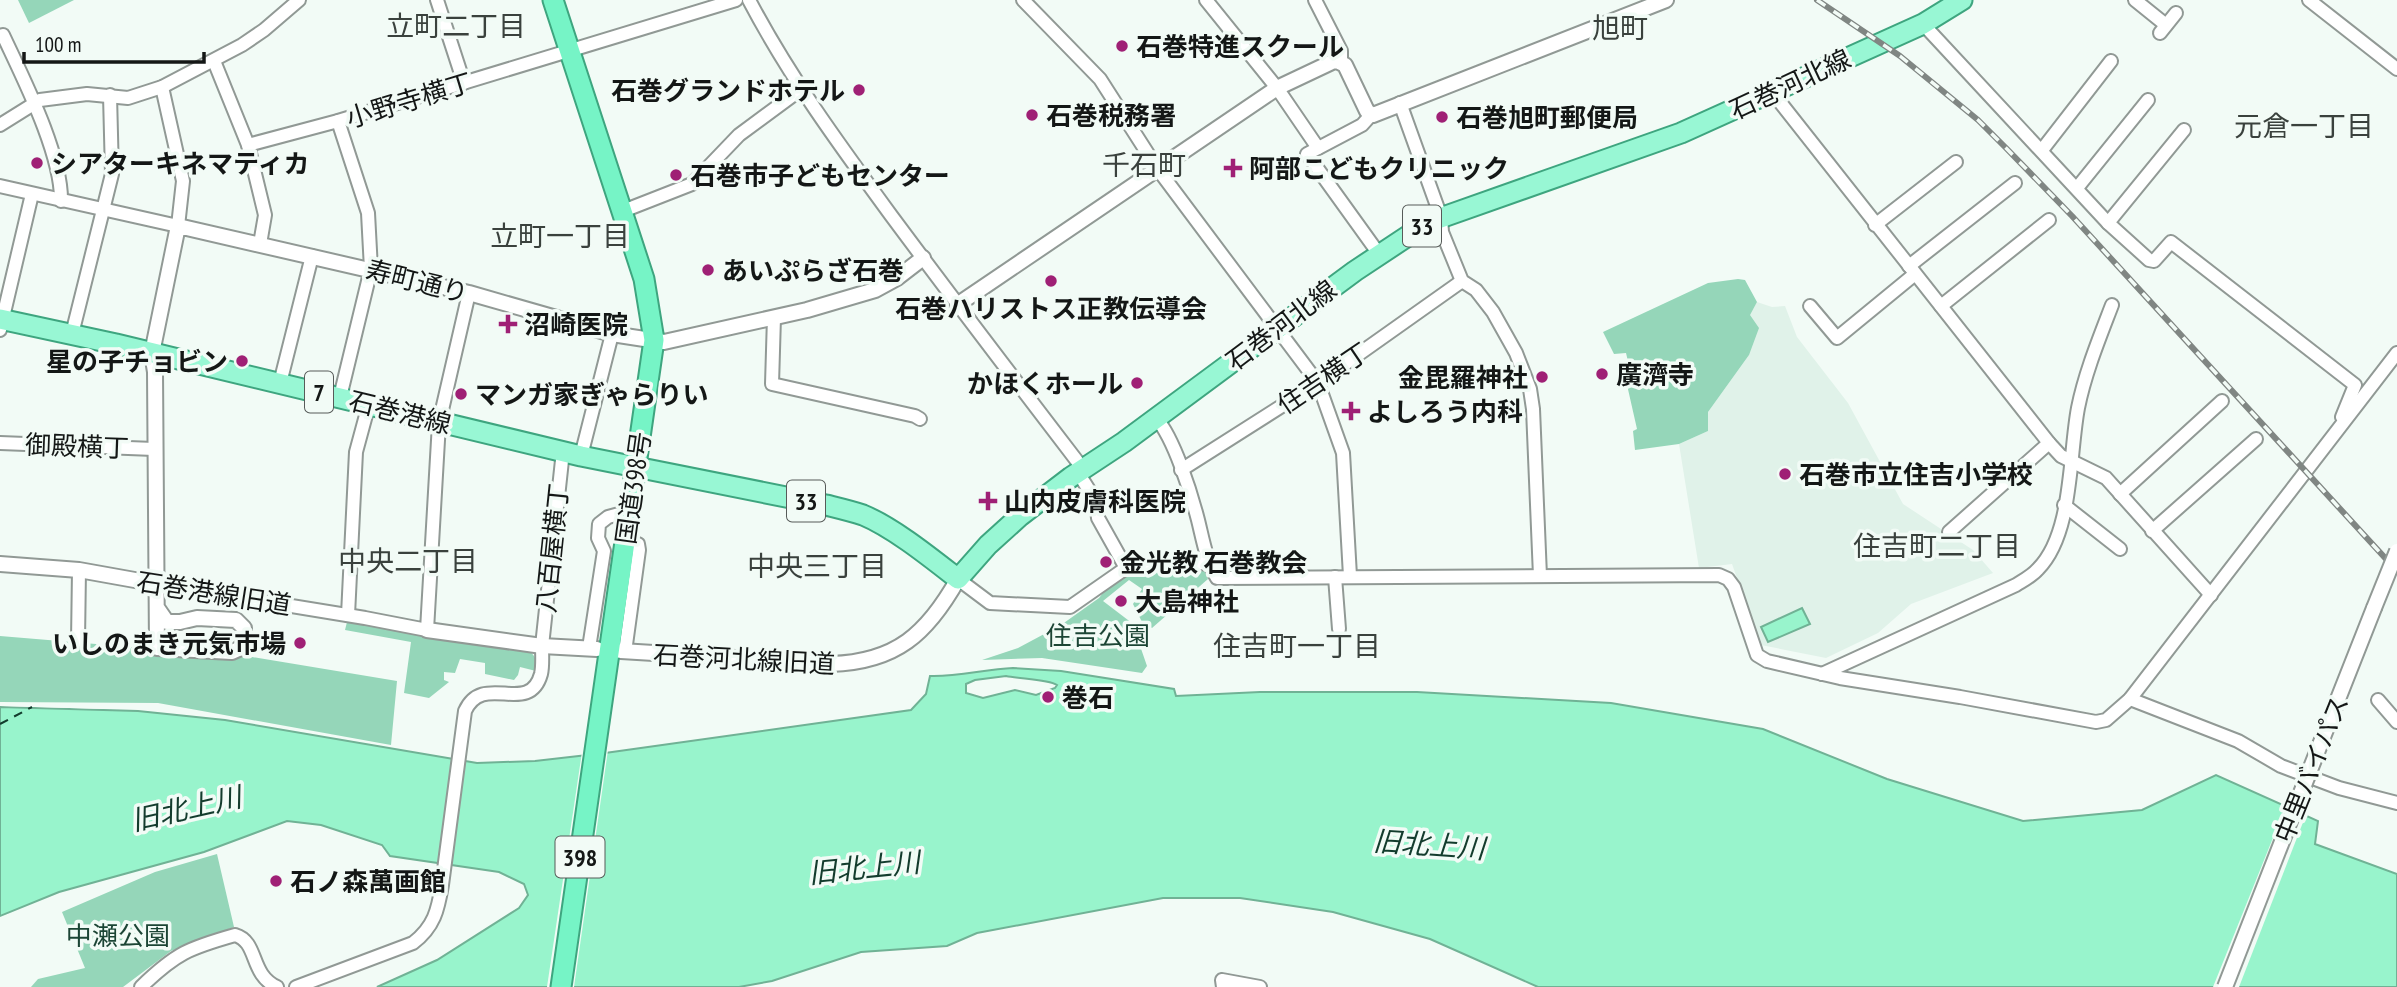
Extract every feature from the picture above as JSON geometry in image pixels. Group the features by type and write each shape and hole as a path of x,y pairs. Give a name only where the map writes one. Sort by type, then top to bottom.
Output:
{"highway":[{"name":"国道398号","path":"553,0 644,278 654,340 561,987"}],"main road":[{"name":"石巻河北線","path":"958,579 988,545 1020,516 1415,230 1441,217 1681,133 1923,24 1955,2"},
{"name":"石巻港線","path":"1,323 72,334 636,468"},
{"name":"33","path":"636,468 805,500 863,516 929,557 958,579"}],"street":[{"path":"0,125 40,100 87,94 128,98 162,87 214,61 264,30 299,0"},
{"path":"437,0 464,83"},
{"name":"小野寺横丁","path":"248,145 338,121 736,0"},
{"path":"749,0 800,90 957,305 1082,469 1082,479 1096,501 1098,518 1126,568"},
{"path":"1023,0 1100,79 1157,168 1318,383 1343,453 1350,576"},
{"path":"1206,0 1277,88 1318,148"},
{"path":"1315,0 1341,51 1341,62"},
{"path":"1379,254 1307,154 1362,125 1371,115 1666,0"},
{"path":"2135,0 2163,29 2176,13"},
{"path":"2309,0 2397,69"},
{"path":"1923,24 2108,223 2149,260 2154,261 2171,243 2355,385 2336,430"},
{"path":"3,35 34,103 61,184 61,201"},
{"path":"214,61 248,145 265,215 260,244"},
{"path":"2042,150 2112,61"},
{"path":"957,305 1277,88 1332,62 1345,65 1371,115"},
{"path":"158,610 167,622 197,618 236,620 244,628 243,647 232,652 157,648 155,372 152,353 178,226 183,181 162,87"},
{"path":"623,211 692,184 739,135 800,90"},
{"path":"1772,92 2049,443 2072,463 2106,478 2211,595"},
{"path":"72,334 112,174 110,95"},
{"path":"2077,188 2148,100"},
{"path":"1400,103 1462,281 1476,290 1493,312 1516,353 1530,389 1539,576"},
{"path":"338,121 368,213 371,269 340,397"},
{"path":"2108,223 2184,130"},
{"path":"1875,225 1955,162"},
{"path":"1811,306 1837,338 2015,183"},
{"path":"0,186 178,226"},
{"path":"1,323 32,194"},
{"path":"1941,306 2049,220"},
{"name":"寿町通り","path":"178,226 469,293 612,334 664,342 774,317 875,289 897,278 923,258"},
{"path":"281,383 312,256"},
{"name":"住吉横丁","path":"1181,470 1318,383 1462,281"},
{"path":"469,293 439,423 427,631 542,646 593,648 604,551 598,538 599,524 608,517 630,511"},
{"path":"1814,672 2016,586 2038,569 2054,544 2072,463 2078,408 2095,349 2112,306"},
{"path":"774,317 772,384 920,419"},
{"name":"八百屋横丁","path":"296,987 413,943 433,923 442,885 465,711 473,698 489,692 526,694 535,687 541,673 542,646 572,453 612,334"},
{"path":"1156,418 1171,442 1197,516 1209,564 1217,578 1719,575 1734,587 1757,655 1767,661 1814,672 2096,722 2106,720 2130,699 2397,353"},
{"path":"2120,494 2222,401"},
{"path":"348,615 356,452 369,404"},
{"path":"2152,531 2256,439"},
{"name":"御殿横丁","path":"0,443 154,449"},
{"path":"1950,532 2049,443"},
{"path":"2064,505 2120,549"},
{"path":"623,652 639,550 638,544 626,541"},
{"name":"中里バイパス","path":"2225,987 2397,551"},
{"path":"958,579 990,603 1070,607 1126,568 1180,561 1209,564"},
{"name":"石巻港線旧道","path":"0,564 79,570 348,615 427,631"},
{"path":"78,641 79,570"},
{"path":"1335,576 1339,629"},
{"name":"石巻河北線旧道","path":"623,652 850,664 897,648 923,630 940,611 958,579"},
{"path":"2130,699 2238,741 2281,766 2339,788 2397,803"},
{"path":"2378,699 2397,722"},
{"path":"141,987 181,952 235,935 244,938 249,945 262,978 277,987"},
{"path":"1223,987 1222,980 1260,987"}],"shaded area":[{"name":"石巻市立住吉小学校","path":"1757,302 1772,307 1785,306 1797,337 1848,403 1903,504 1973,550 1993,573 1911,604 1878,633 1826,658 1761,645 1732,564 1699,568 1679,444 1708,431 1708,412 1749,355 1749,315"}],"green space":[{"path":"18,0 74,0 29,23"},
{"path":"1745,280 1757,302 1750,315 1759,328 1749,355 1708,412 1708,431 1679,444 1635,450 1633,431 1637,429 1625,376 1631,374 1626,353 1614,354 1603,332 1708,283"},
{"name":"住吉公園","path":"1175,566 1203,567 1208,579 1152,628 1143,624 1133,604 1142,589 1129,580 1103,601 1145,633 1138,640 1147,666 1142,673 1042,658 982,660 1018,648 1061,625 1099,598 1110,584 1130,574"},
{"path":"347,622 526,649 535,658 536,671 520,667 514,680 485,674 485,663 460,659 455,673 444,672 444,680 449,682 429,698 404,693 411,642 345,630"},
{"path":"0,636 252,657 397,681 391,745 158,703 0,702"},
{"name":"中瀬公園","path":"217,854 234,927 171,951 123,987 31,987 38,979 85,968 62,912 155,872"}],"water":[{"path":"1802,608 1810,624 1768,642 1761,627"},
{"name":"旧北上川","path":"1003,669 1061,671 1174,689 1176,696 1260,692 1417,692 1611,703 1763,729 1887,779 2023,821 2142,810 2216,775 2318,821 2315,844 2397,874 2397,987 1538,987 1430,939 1333,912 1240,898 1163,898 977,933 947,946 861,952 772,981 739,987 377,987 437,960 519,908 528,895 524,884 499,872 390,856 382,845 321,825 287,821 204,852 59,892 0,916 0,707 138,711 225,720 477,763 535,761 911,710 926,694 930,676","holes":["1006,676 1041,680 1057,685 1036,695 1015,690 983,698 966,693 966,684 975,680"]}],"pier":[{"path":"0,703 104,706 104,709 0,706"},
{"path":"608,750 574,987 547,987 582,752"},
{"path":"2287,803 2307,812 2239,987 2213,987"}],"ferry route":[{"path":"0,724 32,707"}],"railway":[{"path":"1817,0 1900,56 1978,120 2072,216 2397,571"}],"place":[{"name":"石巻特進スクール","path":"1122,46"},
{"name":"石巻グランドホテル","path":"859,90"},
{"name":"石巻税務署","path":"1032,115"},
{"name":"石巻旭町郵便局","path":"1442,117"},
{"name":"シアターキネマティカ","path":"37,163"},
{"name":"阿部こどもクリニック","path":"1233,168"},
{"name":"石巻市子どもセンター","path":"676,175"},
{"name":"あいぷらざ石巻","path":"708,270"},
{"name":"石巻ハリストス正教伝導会","path":"1051,281"},
{"name":"沼崎医院","path":"508,324"},
{"name":"星の子チョビン","path":"242,361"},
{"name":"廣濟寺","path":"1602,374"},
{"name":"金毘羅神社","path":"1542,377"},
{"name":"かほくホール","path":"1137,383"},
{"name":"マンガ家ぎゃらりい","path":"461,394"},
{"name":"よしろう内科","path":"1351,411"},
{"name":"石巻市立住吉小学校","path":"1785,474"},
{"name":"山内皮膚科医院","path":"988,501"},
{"name":"金光教 石巻教会","path":"1106,562"},
{"name":"大島神社","path":"1121,601"},
{"name":"いしのまき元気市場","path":"300,643"},
{"name":"巻石","path":"1048,697"},
{"name":"石ノ森萬画館","path":"276,881"}],"district":[{"name":"立町二丁目","path":"456,25"},
{"name":"旭町","path":"1620,27"},
{"name":"元倉一丁目","path":"2304,125"},
{"name":"千石町","path":"1144,164"},
{"name":"立町一丁目","path":"560,235"},
{"name":"住吉町二丁目","path":"1937,545"},
{"name":"中央二丁目","path":"408,560"},
{"name":"中央三丁目","path":"817,565"},
{"name":"住吉町一丁目","path":"1297,645"}]}
